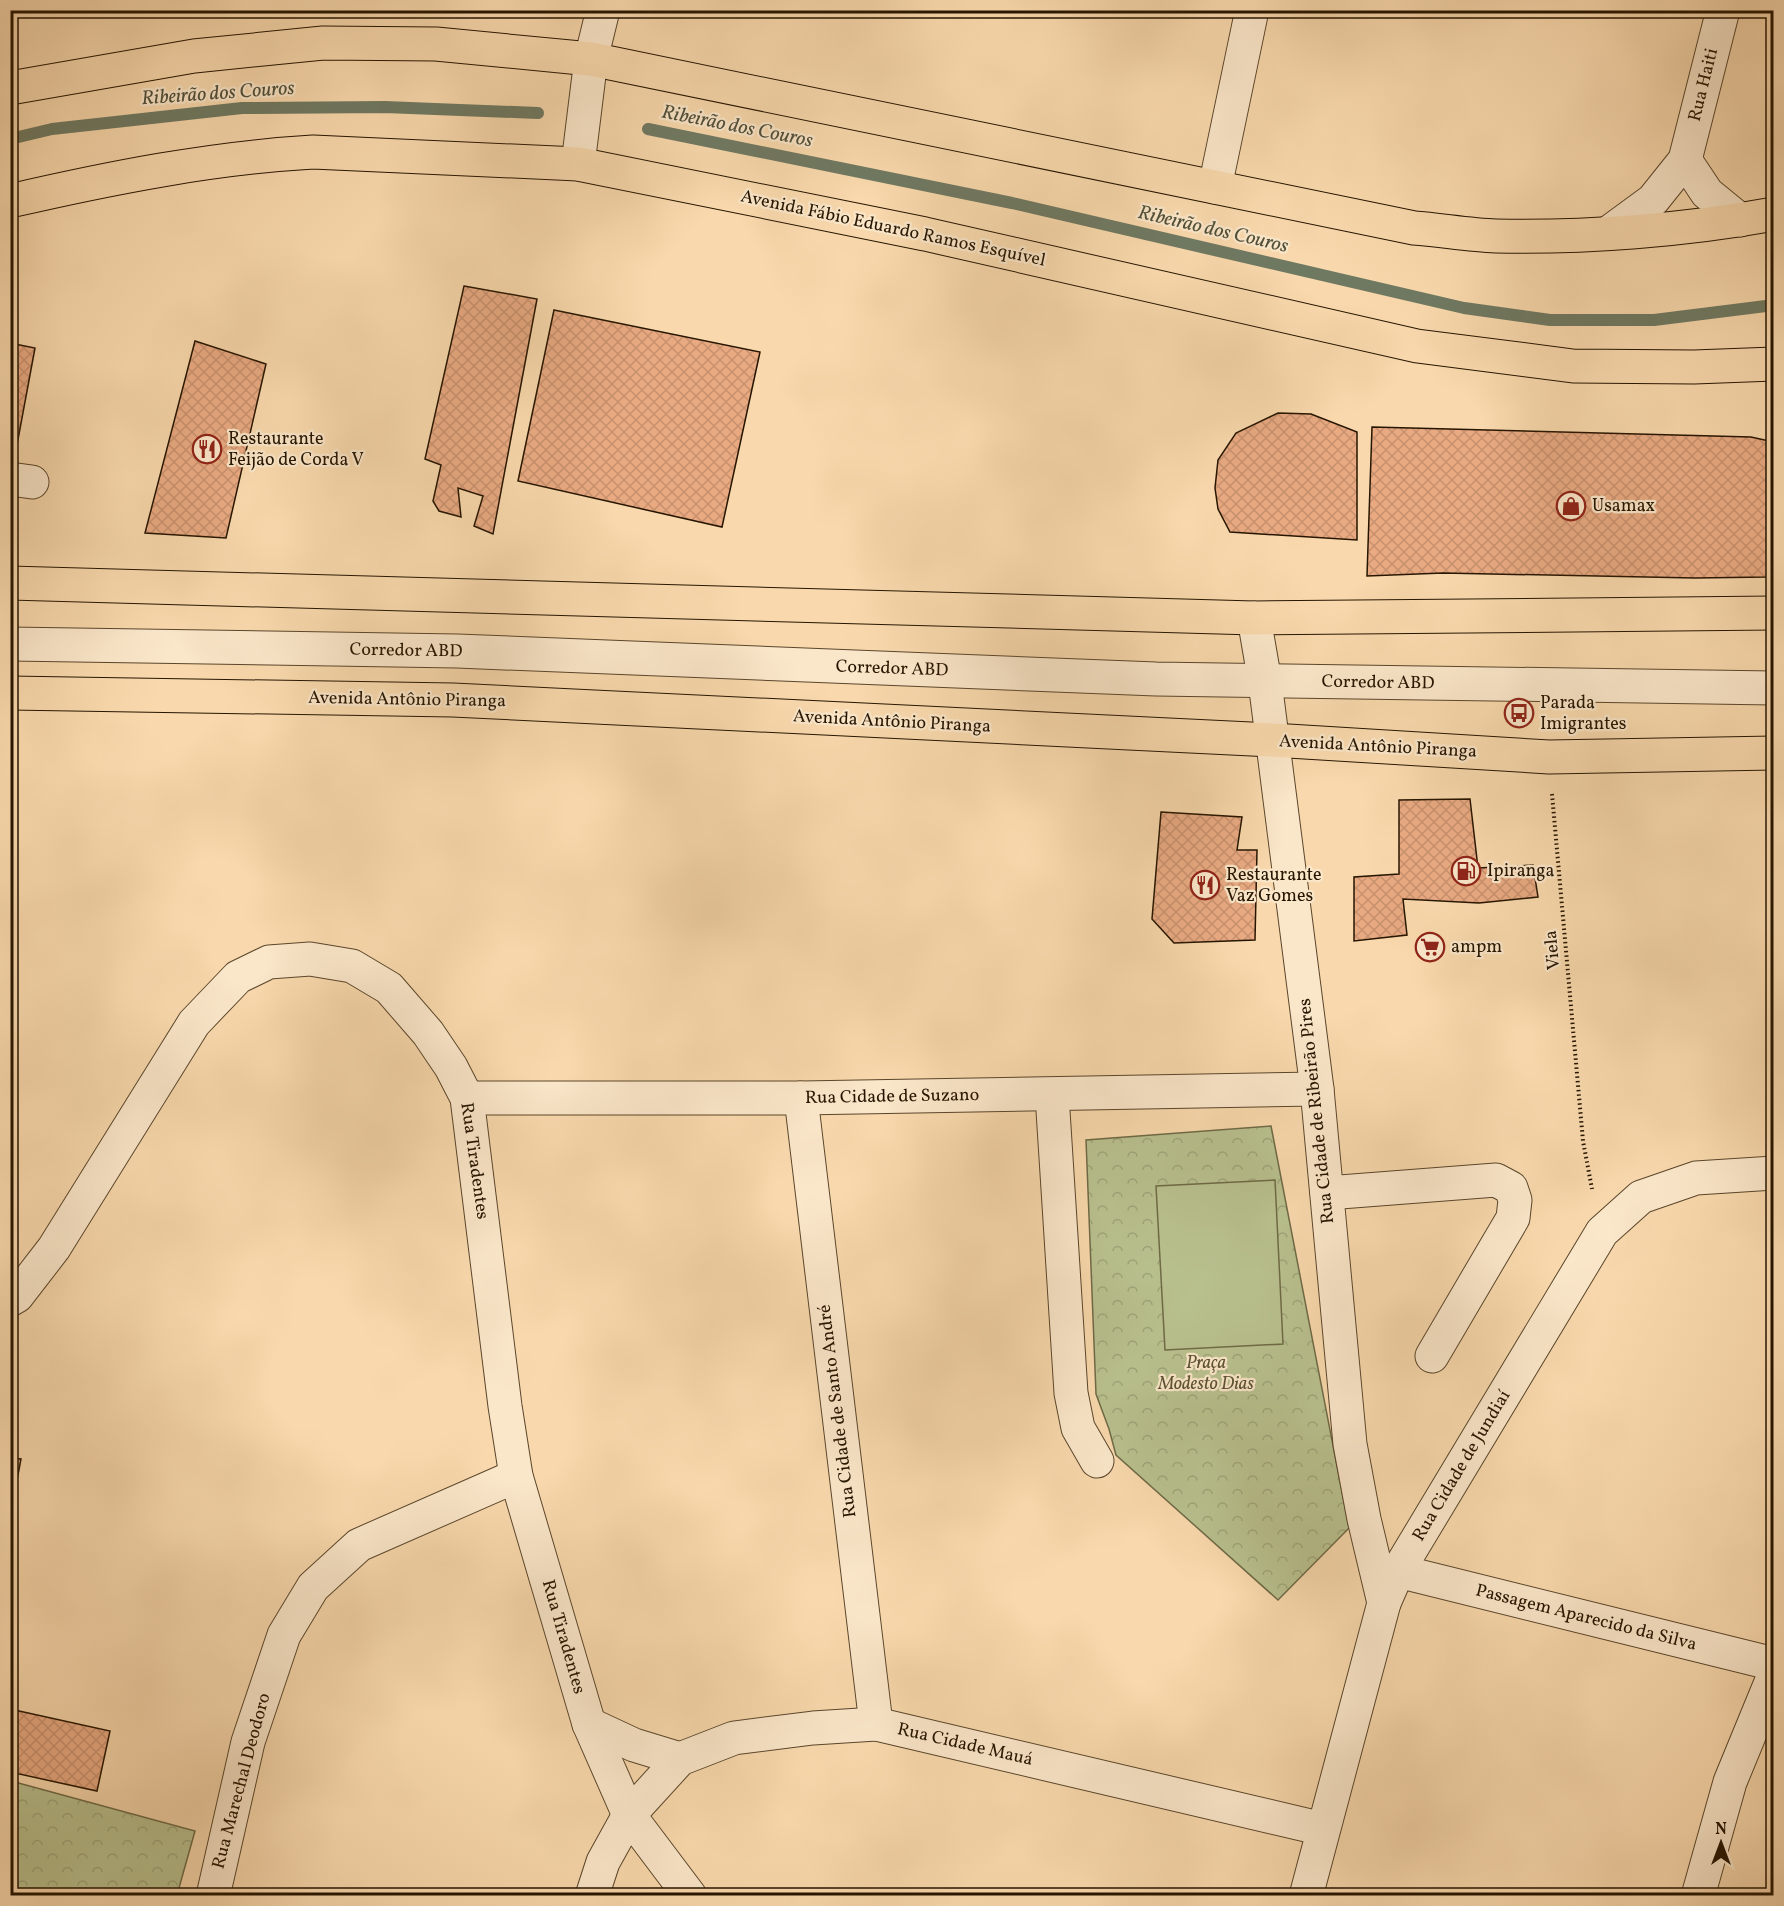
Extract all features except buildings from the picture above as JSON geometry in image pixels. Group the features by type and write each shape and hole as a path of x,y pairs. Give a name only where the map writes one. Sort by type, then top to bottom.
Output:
{"main road":[{"path":"10,88 194,56 323,43 436,44 591,59 1414,228 1495,236 1608,233 1740,220 1773,214"},
{"name":"Avenida Fábio Eduardo Ramos Esquível","path":"10,201 178,166 275,154 313,152 578,164 925,234 1417,346 1573,366 1694,367 1773,364"},
{"path":"10,583 1254,618 1773,613"},
{"path":"10,604 168,587"},
{"name":"Avenida Antônio Piranga","path":"10,693 453,700 1272,740 1549,757 1773,753"}],"street":[{"path":"578,164 591,59 603,10"},
{"path":"1215,186 1252,10"},
{"name":"Rua Haiti","path":"1608,233 1653,200 1685,160 1723,10"},
{"path":"1685,160 1707,193 1740,220"},
{"name":"Rua Cidade de Ribeirão Pires","path":"1254,618 1265,682 1317,1089 1350,1444 1364,1519 1384,1603"},
{"name":"Corredor ABD","path":"10,644 457,651 1265,682 1773,688"},
{"name":"Rua Tiradentes","path":"10,1300 17,1296 54,1248 194,1023 238,977 269,962 310,959 352,966 388,988 428,1033 451,1067 467,1098 505,1406 516,1476 589,1724 629,1815 690,1896"},
{"name":"Rua Cidade de Suzano","path":"467,1098 801,1098 1317,1089"},
{"path":"1052,1095 1071,1393 1078,1428 1097,1461"},
{"name":"Rua Cidade de Santo André","path":"801,1098 876,1724"},
{"name":"Rua Cidade de Jundiaí","path":"1306,1896 1384,1603 1398,1571 1602,1232 1641,1197 1696,1178 1773,1173"},
{"path":"1327,1193 1496,1180 1510,1188 1515,1200 1513,1218 1432,1356"},
{"name":"Rua Marechal Deodoro","path":"213,1896 248,1742 284,1635 313,1587 359,1545 516,1476"},
{"name":"Passagem Aparecido da Silva","path":"1398,1571 1773,1664"},
{"path":"1698,1896 1730,1782 1773,1675"},
{"path":"589,1724 634,1745 680,1759"},
{"name":"Rua Cidade Mauá","path":"592,1896 603,1862 629,1815 680,1759 734,1738 813,1728 876,1724 1323,1829"}],"path":[{"name":"Viela","path":"1549,757 1583,1141 1593,1194"}],"green space":[{"name":"Praça Modesto Dias","path":"1271,1126 1349,1528 1278,1600 1116,1455 1096,1394 1086,1140"},
{"path":"1275,1180 1283,1344 1165,1350 1156,1186"},
{"path":"11,1781 195,1831 177,1895 11,1895"}],"waterway":[{"name":"Ribeirão dos Couros","path":"10,139 52,129 242,108 385,107 538,113"},
{"name":"Ribeirão dos Couros","path":"648,129 1012,203 1464,308 1550,320 1654,320 1774,305"}],"place":[{"name":"Restaurante Feijão de Corda V","path":"207,449"},
{"name":"Usamax","path":"1571,506"},
{"name":"Parada Imigrantes","path":"1519,713"},
{"name":"Ipiranga","path":"1466,871"},
{"name":"Restaurante Vaz Gomes","path":"1205,885"},
{"name":"ampm","path":"1430,947"}]}
